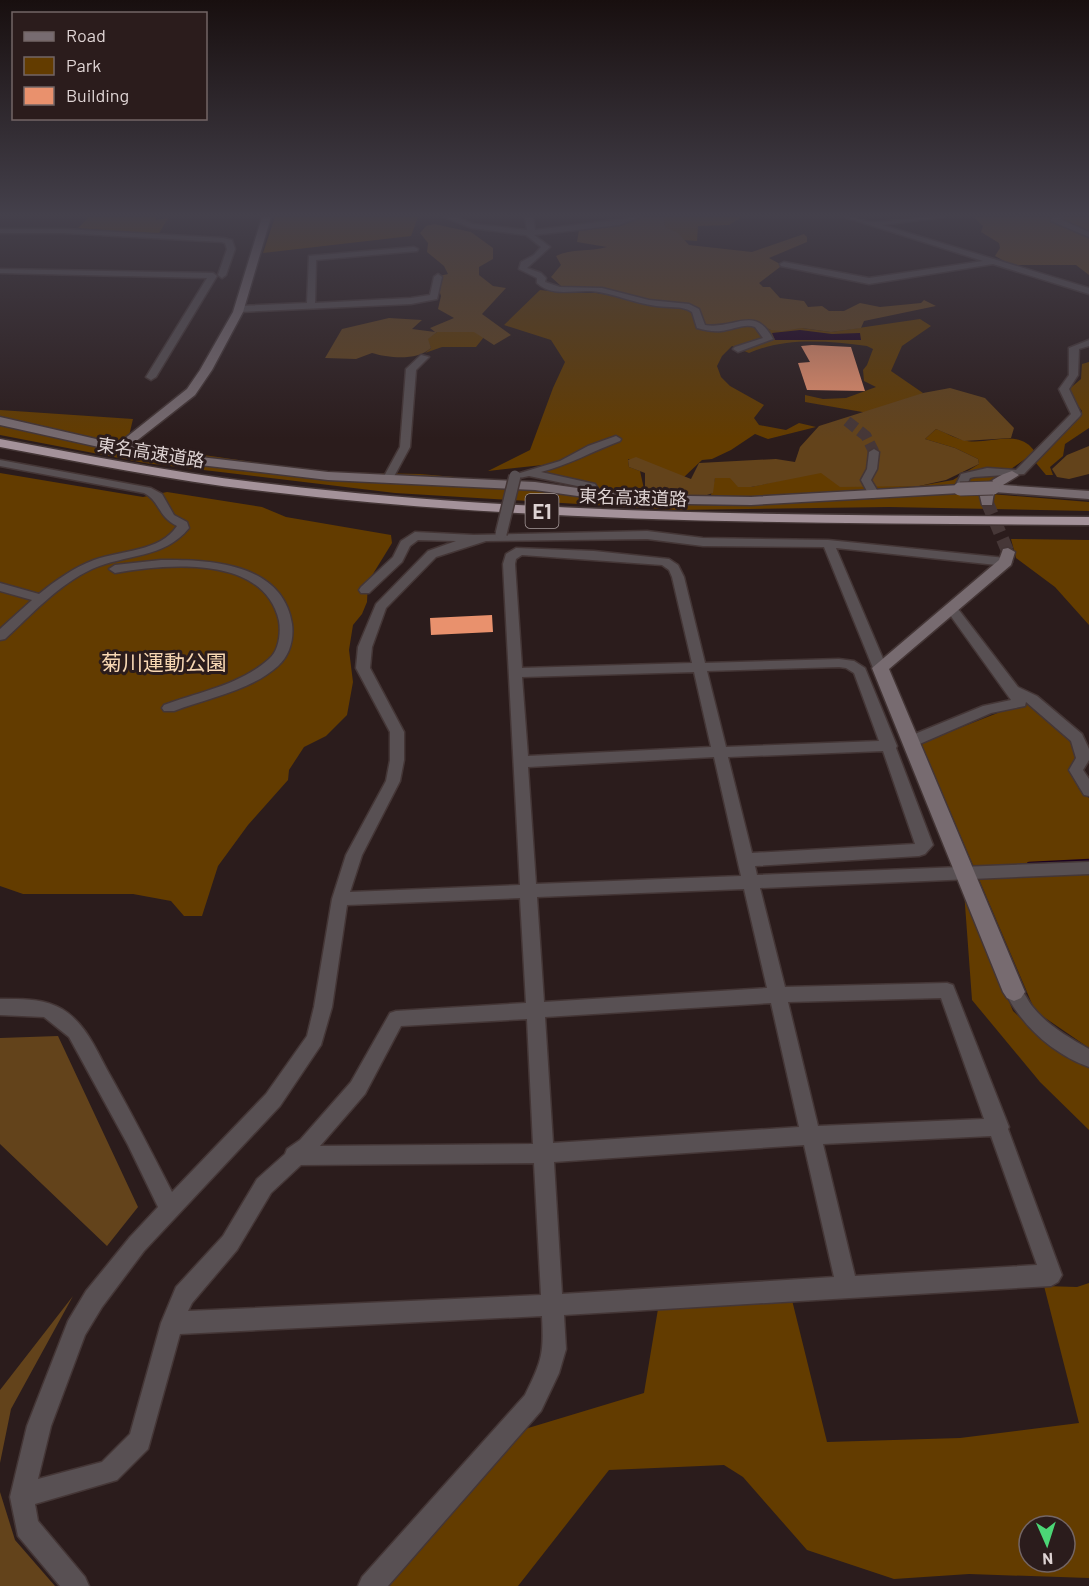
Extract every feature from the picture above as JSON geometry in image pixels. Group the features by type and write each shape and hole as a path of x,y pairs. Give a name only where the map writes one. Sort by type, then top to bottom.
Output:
{"highway":[{"name":"東名高速道路","path":"0,443 215,481 388,501 685,517 1089,521"},
{"name":"東名高速道路","path":"0,452 207,489 373,509 450,515 686,526 1089,531"}],"street":[{"path":"151,377 204,291"},
{"path":"120,449 190,392 206,370 239,309 244,291"},
{"path":"311,291 311,306"},
{"path":"239,309 411,301 434,297 435,291"},
{"path":"601,291 647,303 694,309 700,326 710,329 730,327 743,322 753,322 759,325 768,339 738,349"},
{"path":"987,502 986,492 1002,479 1020,472 1076,414 1064,389 1073,381 1076,372 1074,348 1089,343"},
{"path":"387,480 405,447 411,369 424,357"},
{"path":"0,421 157,456 328,476 535,486 660,501 751,501 960,489 1026,490 1089,495"},
{"path":"501,535 515,476 564,463 592,448 616,439"},
{"path":"874,452 872,469 866,480 874,495"},
{"path":"0,463 147,490 158,496 169,517 183,524 183,528 178,533 154,549 111,559 82,569 41,599 0,636"},
{"path":"960,489 965,476 976,472 997,471 1012,475"},
{"path":"530,473 591,486 596,495"},
{"path":"76,1586 27,1527 22,1497 39,1426 76,1329 94,1299 170,1208 273,1100 315,1039 323,1007 340,899 354,855 393,781 397,760 398,732 381,705 363,668 365,647 380,607 432,554 473,539 501,535 647,535 703,542 828,544 1007,557"},
{"path":"365,590 398,560 405,544 415,536 462,536 473,539"},
{"path":"828,544 1024,1012 1043,1032 1089,1059"},
{"path":"371,1586 533,1403 548,1373 555,1348 509,564 510,557 520,551 665,562 674,568 701,669 744,860 752,882 848,1286"},
{"path":"880,668 1007,557"},
{"path":"111,559 114,569 147,564 189,562 245,573 272,592 281,604 285,615 286,636 282,652 276,661 250,678 169,708"},
{"path":"0,587 41,599"},
{"path":"910,742 988,708 1020,703 1013,690 951,608"},
{"path":"514,673 849,664 860,671 890,746 925,845 919,850 744,860"},
{"path":"1013,690 1032,699 1077,738 1083,758 1076,770 1089,791"},
{"path":"520,762 890,746"},
{"path":"340,899 1089,868"},
{"path":"22,1497 57,1485 109,1472 140,1441 172,1323 184,1294 230,1243 264,1186 294,1156 307,1147 358,1088 396,1019 779,996 947,990 999,1127 1051,1275 552,1305 172,1323"},
{"path":"0,1007 33,1007 53,1011 63,1017 75,1031 135,1138 170,1208"},
{"path":"294,1156 544,1153 811,1135 999,1127"}],"green space":[{"path":"539,291 596,293 694,309 753,322 771,330 802,328 831,332 920,319 931,326 902,346 891,371 923,393 891,417 805,402 805,395 823,399 846,398 876,387 864,381 863,370 873,349 867,346 792,342 749,353 732,346 722,356 717,366 721,377 730,386 764,405 754,418 759,425 786,430 799,423 816,427 768,439 755,434 731,450 712,459 702,460 683,478 628,459 629,467 640,471 646,498 681,501 711,495 715,478 735,478 751,487 820,471 919,486 953,480 979,464 978,459 955,448 925,439 936,429 960,439 972,441 1020,440 1028,444 1035,452 1011,469 991,494 1089,502 1089,511 889,507 678,510 395,493 145,463 0,435 0,410 133,419 129,436 148,447 323,472 420,474 582,488 600,492 590,486 537,475 561,463 488,471 530,450 565,362 551,340 504,325"},
{"path":"475,331 484,337 476,347 442,347 425,353 431,348 427,339 437,332"},
{"path":"1089,362 1089,428 1065,444 1063,456 1050,467 1053,475 1046,475 1036,463 1081,415 1082,411 1067,391 1081,379 1082,364"},
{"name":"菊川運動公園","path":"0,473 143,497 167,492 262,507 286,517 391,535 392,543 368,582 367,602 362,614 353,625 349,650 353,682 347,715 326,736 304,747 289,770 288,780 248,825 218,866 202,916 184,916 171,901 133,894 23,894 0,886"},
{"path":"1011,539 1089,540 1089,625 1055,587 1016,558"},
{"path":"1026,702 1070,736 1077,750 1072,770 1079,789 1089,798 1089,1048 1035,1011 921,743"},
{"path":"964,891 1013,1011 1046,1042 1089,1068 1089,1130 1040,1082 972,1000"},
{"path":"1089,1283 1089,1578 969,1574 894,1579 807,1550 743,1477 724,1465 609,1470 518,1586 386,1586 515,1432 644,1393 658,1309 792,1300 827,1442 960,1438 1079,1423 1044,1286 1077,1287"}],"shaded area":[{"path":"439,291 503,291 482,314 511,335 494,345 474,332 437,332 428,339 431,348 411,357 372,353 356,359 325,358 342,329 389,318 422,320 412,329 435,332 430,328 454,318 438,309 441,296"},
{"path":"590,291 774,291 780,298 804,301 808,307 822,306 829,311 844,311 860,303 880,307 921,303 924,300 936,306 864,321 861,328 831,332 802,328 771,330 753,322 719,329 702,327 694,309"},
{"path":"800,330 832,334 860,333 861,340 775,340 772,333"},
{"path":"950,388 985,398 1014,428 1011,438 964,441 936,429 925,439 955,448 978,459 979,464 946,480 919,486 840,487 821,473 751,487 738,487 730,478 715,478 713,493 701,497 645,497 645,473 629,467 628,460 636,457 691,479 699,463 776,459 795,462 800,447 819,426 923,393"},
{"path":"1089,446 1089,474 1069,479 1057,477 1052,469 1067,455"},
{"path":"58,1036 138,1207 107,1246 0,1144 0,1038"},
{"path":"73,1296 11,1409 0,1463 0,1390"},
{"path":"0,1492 15,1540 55,1586 0,1586"}],"building":[{"path":"801,346 851,347 865,391 807,390 798,363 810,362"},
{"path":"492,615 493,632 431,635 430,618"}],"waterway":[{"path":"1029,864 1089,861"}],"tunnel":[{"path":"847,421 866,436 874,452"},
{"path":"987,502 1008,552"}]}
